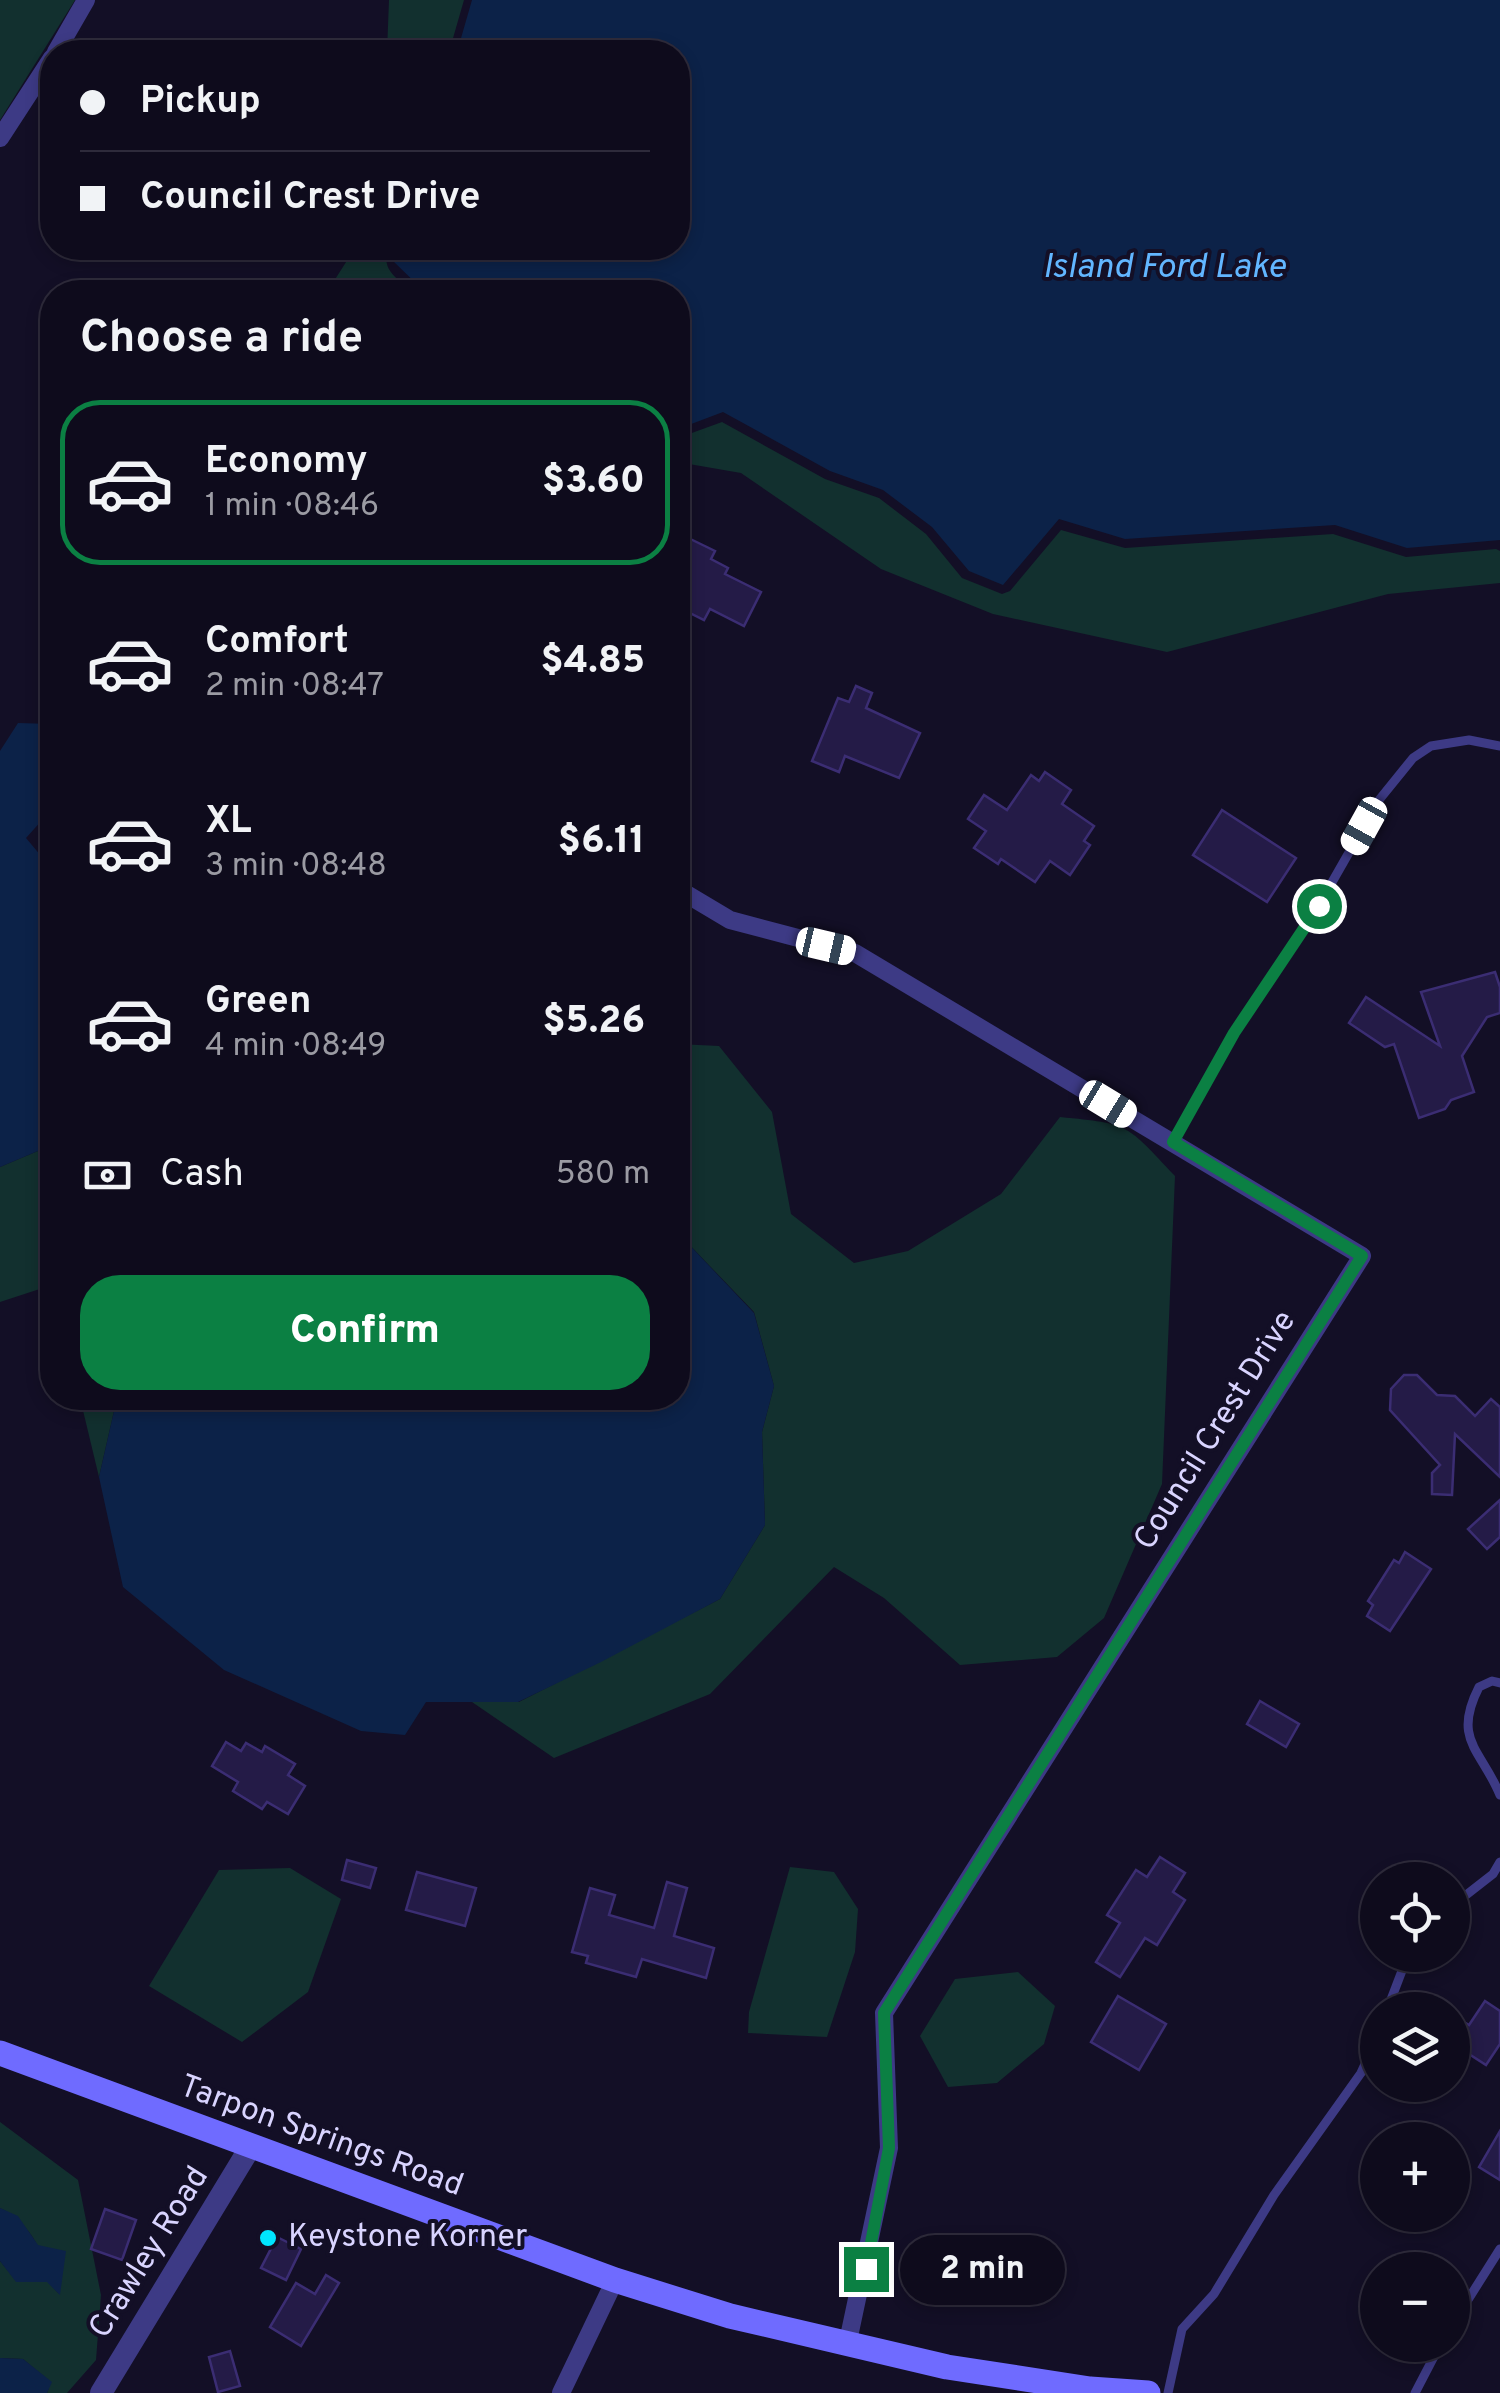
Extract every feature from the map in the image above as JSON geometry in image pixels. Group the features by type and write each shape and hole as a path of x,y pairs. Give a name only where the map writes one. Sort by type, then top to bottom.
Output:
{"main road":[{"name":"Tarpon Springs Road","path":"0,2053 615,2280 848,2346 1016,2378 1148,2393"}],"street":[{"path":"63,40 86,0"},
{"path":"0,138 40,77"},
{"name":"Council Crest Drive","path":"690,897 730,920 855,952 1362,1256 884,2013 889,2148 848,2346"},
{"name":"Crawley Road","path":"101,2393 251,2146"},
{"path":"561,2393 615,2280"}],"lane":[{"path":"1173,1142 1234,1033 1319,906 1378,800 1413,758 1430,746 1469,740 1500,746"},
{"path":"1500,1683 1492,1681 1479,1687 1466,1722 1472,1750 1500,1795"},
{"path":"1470,1892 1493,1874 1500,1862"},
{"path":"1168,2393 1182,2328 1214,2294 1274,2196 1360,2073"},
{"path":"1470,2296 1500,2249"},
{"path":"1415,2393 1431,2362"}],"green space":[{"path":"0,0 75,0 50,40 40,40 40,56 0,120"},
{"path":"389,0 464,0 452,40 387,40"},
{"path":"347,260 387,260 388,268 399,280 335,280"},
{"path":"722,422 825,479 879,498 926,534 962,578 1002,594 1010,591 1061,530 1125,548 1333,534 1406,557 1496,549 1500,551 1500,583 1388,594 1167,652 993,614 881,569 741,473 690,464 690,434"},
{"path":"690,1045 719,1046 772,1112 791,1214 854,1263 908,1251 1001,1194 1060,1117 1115,1125 1136,1136 1175,1176 1162,1484 1104,1618 1057,1657 960,1665 884,1598 834,1567 710,1694 554,1758 472,1702 519,1702 720,1599 765,1525 762,1432 774,1386 754,1312 690,1245"},
{"path":"40,1150 40,1289 0,1302 0,1167"},
{"path":"83,1410 114,1410 99,1477"},
{"path":"790,1867 834,1872 858,1909 855,1952 827,2037 748,2033 749,2012"},
{"path":"290,1868 341,1899 308,1992 242,2042 149,1986 219,1870"},
{"path":"1018,1972 1055,2006 1044,2044 997,2083 948,2087 920,2036 955,1979"},
{"path":"0,2122 78,2180 101,2295 96,2360 67,2393 47,2393 51,2382 23,2359 0,2358 0,2261 16,2281 47,2281 59,2294 30,2233 0,2208"}],"water":[{"name":"Island Ford Lake","path":"472,0 1500,0 1500,540 1407,548 1335,525 1125,539 1059,519 1003,585 969,571 932,527 883,490 830,471 723,412 690,424 690,280 413,280 393,261 690,260 690,40 460,40"},
{"path":"18,723 40,724 40,822 26,838 40,855 40,1150 0,1167 0,751"},
{"path":"690,1246 754,1313 774,1386 762,1432 765,1525 720,1599 518,1702 426,1702 405,1735 361,1731 224,1670 123,1587 99,1477 114,1410 690,1410"},
{"path":"0,2208 18,2216 38,2245 66,2251 60,2295 47,2282 16,2282 0,2261"},
{"path":"0,2358 23,2359 52,2382 47,2393 0,2393"}],"building":[{"path":"690,539 715,551 711,559 728,568 725,574 761,592 744,626 710,609 704,620 690,613"},
{"path":"856,686 872,693 866,708 920,733 899,778 845,756 839,772 812,761 838,698 849,702"},
{"path":"1045,772 1071,790 1062,804 1094,826 1084,841 1090,845 1070,875 1050,861 1035,882 1001,859 998,864 974,848 986,831 968,819 984,795 1007,810 1031,775 1039,781"},
{"path":"1222,810 1296,858 1267,902 1193,855"},
{"path":"1495,972 1500,987 1500,1013 1487,1017 1462,1056 1474,1092 1419,1118 1394,1044 1385,1047 1349,1023 1366,997 1440,1046 1421,992"},
{"path":"1404,1375 1417,1375 1437,1395 1455,1396 1475,1416 1491,1399 1500,1407 1500,1477 1455,1434 1452,1495 1432,1494 1432,1473 1440,1465 1390,1410 1391,1389"},
{"path":"1500,1500 1500,1537 1487,1549 1468,1529"},
{"path":"1405,1552 1431,1569 1390,1631 1367,1616 1373,1605 1368,1601 1394,1560 1399,1563"},
{"path":"1260,1701 1299,1724 1286,1747 1247,1724"},
{"path":"226,1742 241,1751 246,1743 262,1752 265,1746 295,1764 288,1775 305,1786 288,1814 267,1802 262,1809 233,1791 238,1782 212,1766"},
{"path":"1160,1857 1185,1873 1173,1892 1185,1900 1157,1945 1145,1938 1120,1977 1096,1962 1120,1923 1107,1915 1136,1870 1147,1877"},
{"path":"347,1860 376,1868 370,1888 342,1880"},
{"path":"417,1872 476,1888 465,1926 406,1910"},
{"path":"667,1882 687,1888 674,1936 714,1948 706,1978 642,1959 636,1977 586,1963 588,1956 572,1952 590,1888 615,1895 609,1915 654,1928"},
{"path":"1118,1996 1166,2024 1139,2070 1091,2042"},
{"path":"1485,2001 1500,2011 1500,2044 1486,2065 1470,2055 1470,2024"},
{"path":"1500,2131 1500,2180 1479,2167"},
{"path":"105,2209 136,2220 122,2260 91,2249"},
{"path":"277,2237 301,2249 286,2280 261,2268"},
{"path":"326,2275 339,2283 301,2346 270,2327 296,2283 315,2294"},
{"path":"230,2351 240,2386 218,2392 209,2357"}],"place":[{"name":"Keystone Korner","path":"268,2238"}],"route":[{"path":"866,2269 889,2148 884,2013 1362,1256 1173,1142 1234,1033 1319,906"}]}
